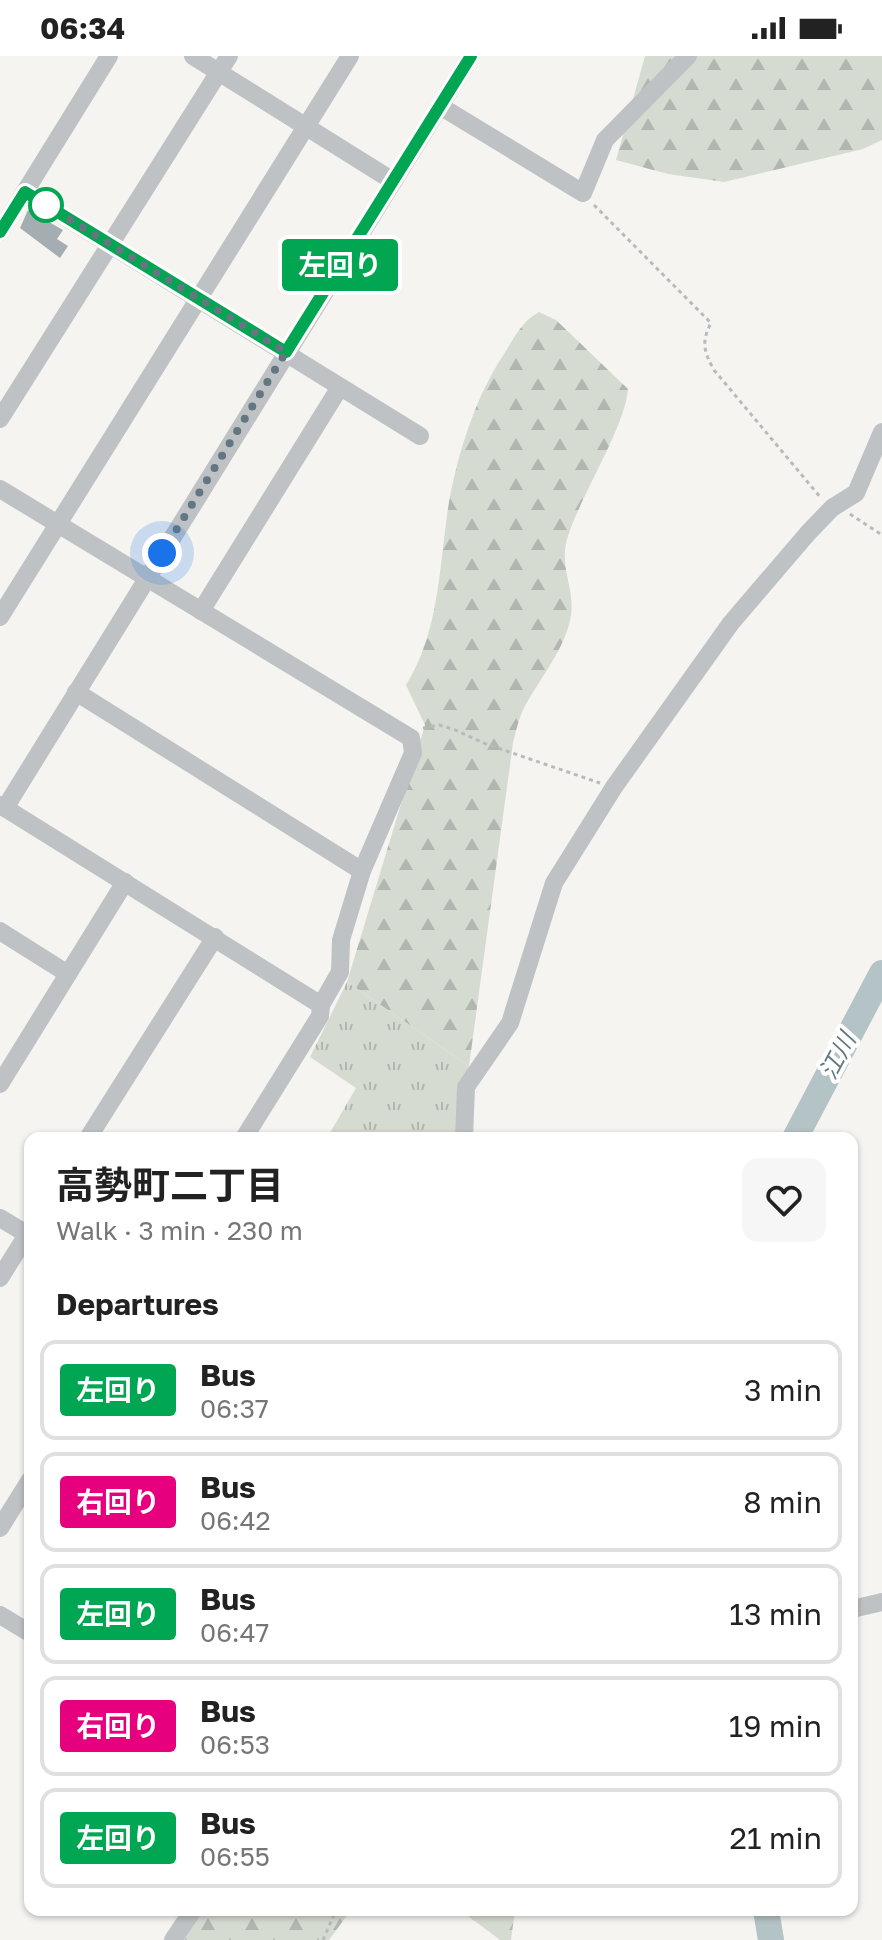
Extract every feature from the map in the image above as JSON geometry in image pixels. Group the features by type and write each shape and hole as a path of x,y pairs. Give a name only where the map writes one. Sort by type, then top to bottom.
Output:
{"street":[{"path":"0,232 109,56"},
{"path":"193,56 224,64 306,126 393,181"},
{"path":"0,617 350,56"},
{"path":"321,1005 2,806 471,56"},
{"path":"440,106 583,193 605,140 688,56"},
{"path":"0,419 224,64"},
{"path":"25,192 420,436"},
{"path":"201,611 340,387"},
{"path":"464,1132 466,1087 510,1023 554,883 614,787 731,623 835,507 856,493 882,432"},
{"path":"0,489 411,738 413,753 362,871 341,940 340,972 321,1005 320,1016 248,1132"},
{"path":"76,692 362,871"},
{"path":"0,1084 125,882"},
{"path":"0,931 68,974"},
{"path":"92,1132 215,937"},
{"path":"0,1218 24,1230"},
{"path":"0,1278 24,1241"},
{"path":"0,1528 24,1490"},
{"path":"858,1608 882,1602"},
{"path":"0,1615 24,1629"},
{"path":"173,1940 189,1916"}],"path":[{"path":"583,193 711,323 703,339 705,353 714,370 807,486 882,535"},
{"path":"411,738 426,725 439,725 614,787"},
{"path":"323,1940 333,1916"}],"green space":[{"path":"645,56 882,56 882,140 863,149 724,182 668,174 616,160"},
{"path":"539,312 556,320 628,389 619,422 565,547 572,605 568,627 558,651 524,708 513,743 469,1066 347,982 425,725 406,685 426,642 432,620 457,464 477,406 494,370 519,330"},
{"path":"347,982 469,1066 466,1132 330,1132 356,1088 310,1057"},
{"path":"189,1916 347,1916 329,1940 173,1940"},
{"path":"468,1916 514,1916 511,1940 500,1940"}],"building":[{"path":"28,210 63,230 57,239 68,246 60,258 20,228"}],"waterway":[{"name":"江川","path":"798,1132 882,973"},
{"name":"江川","path":"767,1916 771,1940"}],"bus line":[{"name":"左回り","path":"0,232 25,192 286,352 471,56"}],"route":[{"path":"46,205 286,352 162,553"}]}
